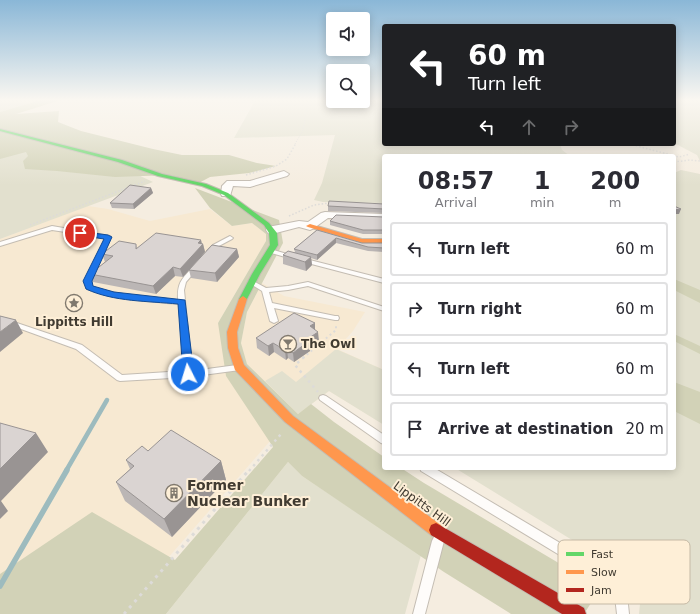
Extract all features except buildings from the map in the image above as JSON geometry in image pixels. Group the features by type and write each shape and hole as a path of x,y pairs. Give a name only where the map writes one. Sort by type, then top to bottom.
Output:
{"street":[{"path":"0,130 120,161 160,175 204,185 226,194 267,224 272,230 299,224 362,241 382,241"},
{"path":"226,194 227,186 231,183 250,184 284,174"},
{"path":"310,226 325,215 382,217"},
{"name":"Lippitts Hill","path":"272,230 275,239 274,245 251,282 232,329 235,358 239,367 289,420 440,533 558,602"},
{"name":"Lippitts Hill","path":"561,604 578,614"}],"lane":[{"path":"0,244 52,228 108,237 88,281 89,288 98,292 114,295 182,302"},
{"path":"188,374 181,290 183,282 215,246 230,238"},
{"path":"269,251 382,280"},
{"path":"251,282 265,290 308,284 382,308"},
{"path":"265,290 274,321"},
{"path":"270,305 335,318"},
{"path":"0,322 11,323 79,347 120,378 188,374 239,367"},
{"path":"323,398 382,439"},
{"path":"429,470 558,548"},
{"path":"419,614 440,533"},
{"path":"622,604 623,614"}],"path":[{"path":"231,183 247,174 276,166 287,158 303,128"},
{"path":"637,146 668,154"},
{"path":"679,158 690,154"},
{"path":"676,157 685,160"},
{"path":"676,162 685,160 700,161"},
{"path":"25,227 160,175"},
{"path":"323,398 296,365 336,330 335,318"},
{"path":"124,614 282,433"}],"shaded area":[{"path":"240,128 382,128 382,146 561,146 562,150 567,154 382,154 382,203 323,202 314,200 322,183 335,135 234,138"},
{"path":"676,128 700,128 700,161 697,155 676,144"},
{"path":"53,144 115,164 153,182 0,239 0,157"},
{"path":"681,170 700,174 700,614 639,614 640,604 690,604 690,540 572,540 458,470 676,470 676,172"},
{"path":"88,206 108,209 150,221 210,209 232,226 252,223 266,234 266,241 218,323 278,432 119,614 0,614 0,239"},
{"path":"262,283 284,296 365,312 353,331 337,349 382,369 382,423 329,391 298,414 247,364 241,343 247,312"},
{"path":"336,349 382,369 382,424 329,391 298,414 265,381 282,371 296,382"},
{"path":"288,462 302,476 421,555 405,614 166,614"}],"green space":[{"path":"0,128 72,128 153,149 182,155 229,155 257,163 276,166 249,173 210,177 197,184 171,175 115,177 25,169 23,161 28,156 26,152 0,159"},
{"path":"195,188 279,220 283,243 247,312 241,343 247,364 298,414 311,404 382,456 382,470 404,470 557,562 558,604 590,604 584,614 511,614 444,572 302,476 288,462 166,614 0,614 0,574 92,512 175,560 273,447 226,376 218,323 266,241 266,234 252,223 232,226 210,208"},
{"path":"676,280 700,290 700,303 676,291"},
{"path":"676,335 700,346 700,354 676,342"},
{"path":"676,383 700,392 700,424 676,412"}],"waterway":[{"path":"66,471 107,400"},
{"path":"0,586 67,470"}],"traffic: fast":[{"path":"0,130 120,161 160,175 204,185 226,194 267,224 273,233 274,245 243,299"}],"traffic: slow":[{"path":"310,226 362,241 382,241"},
{"path":"243,299 232,332 233,348 239,367 289,419 436,530"}],"traffic: jam":[{"path":"436,530 558,602"},
{"path":"561,604 578,614"}],"place":[{"name":"Lippitts Hill","path":"74,303"},
{"name":"The Owl","path":"288,344"},
{"name":"Former Nuclear Bunker","path":"174,493"}],"route":[{"path":"80,233 108,237 88,281 87,284 89,288 98,292 114,295 182,302 188,374"}]}
